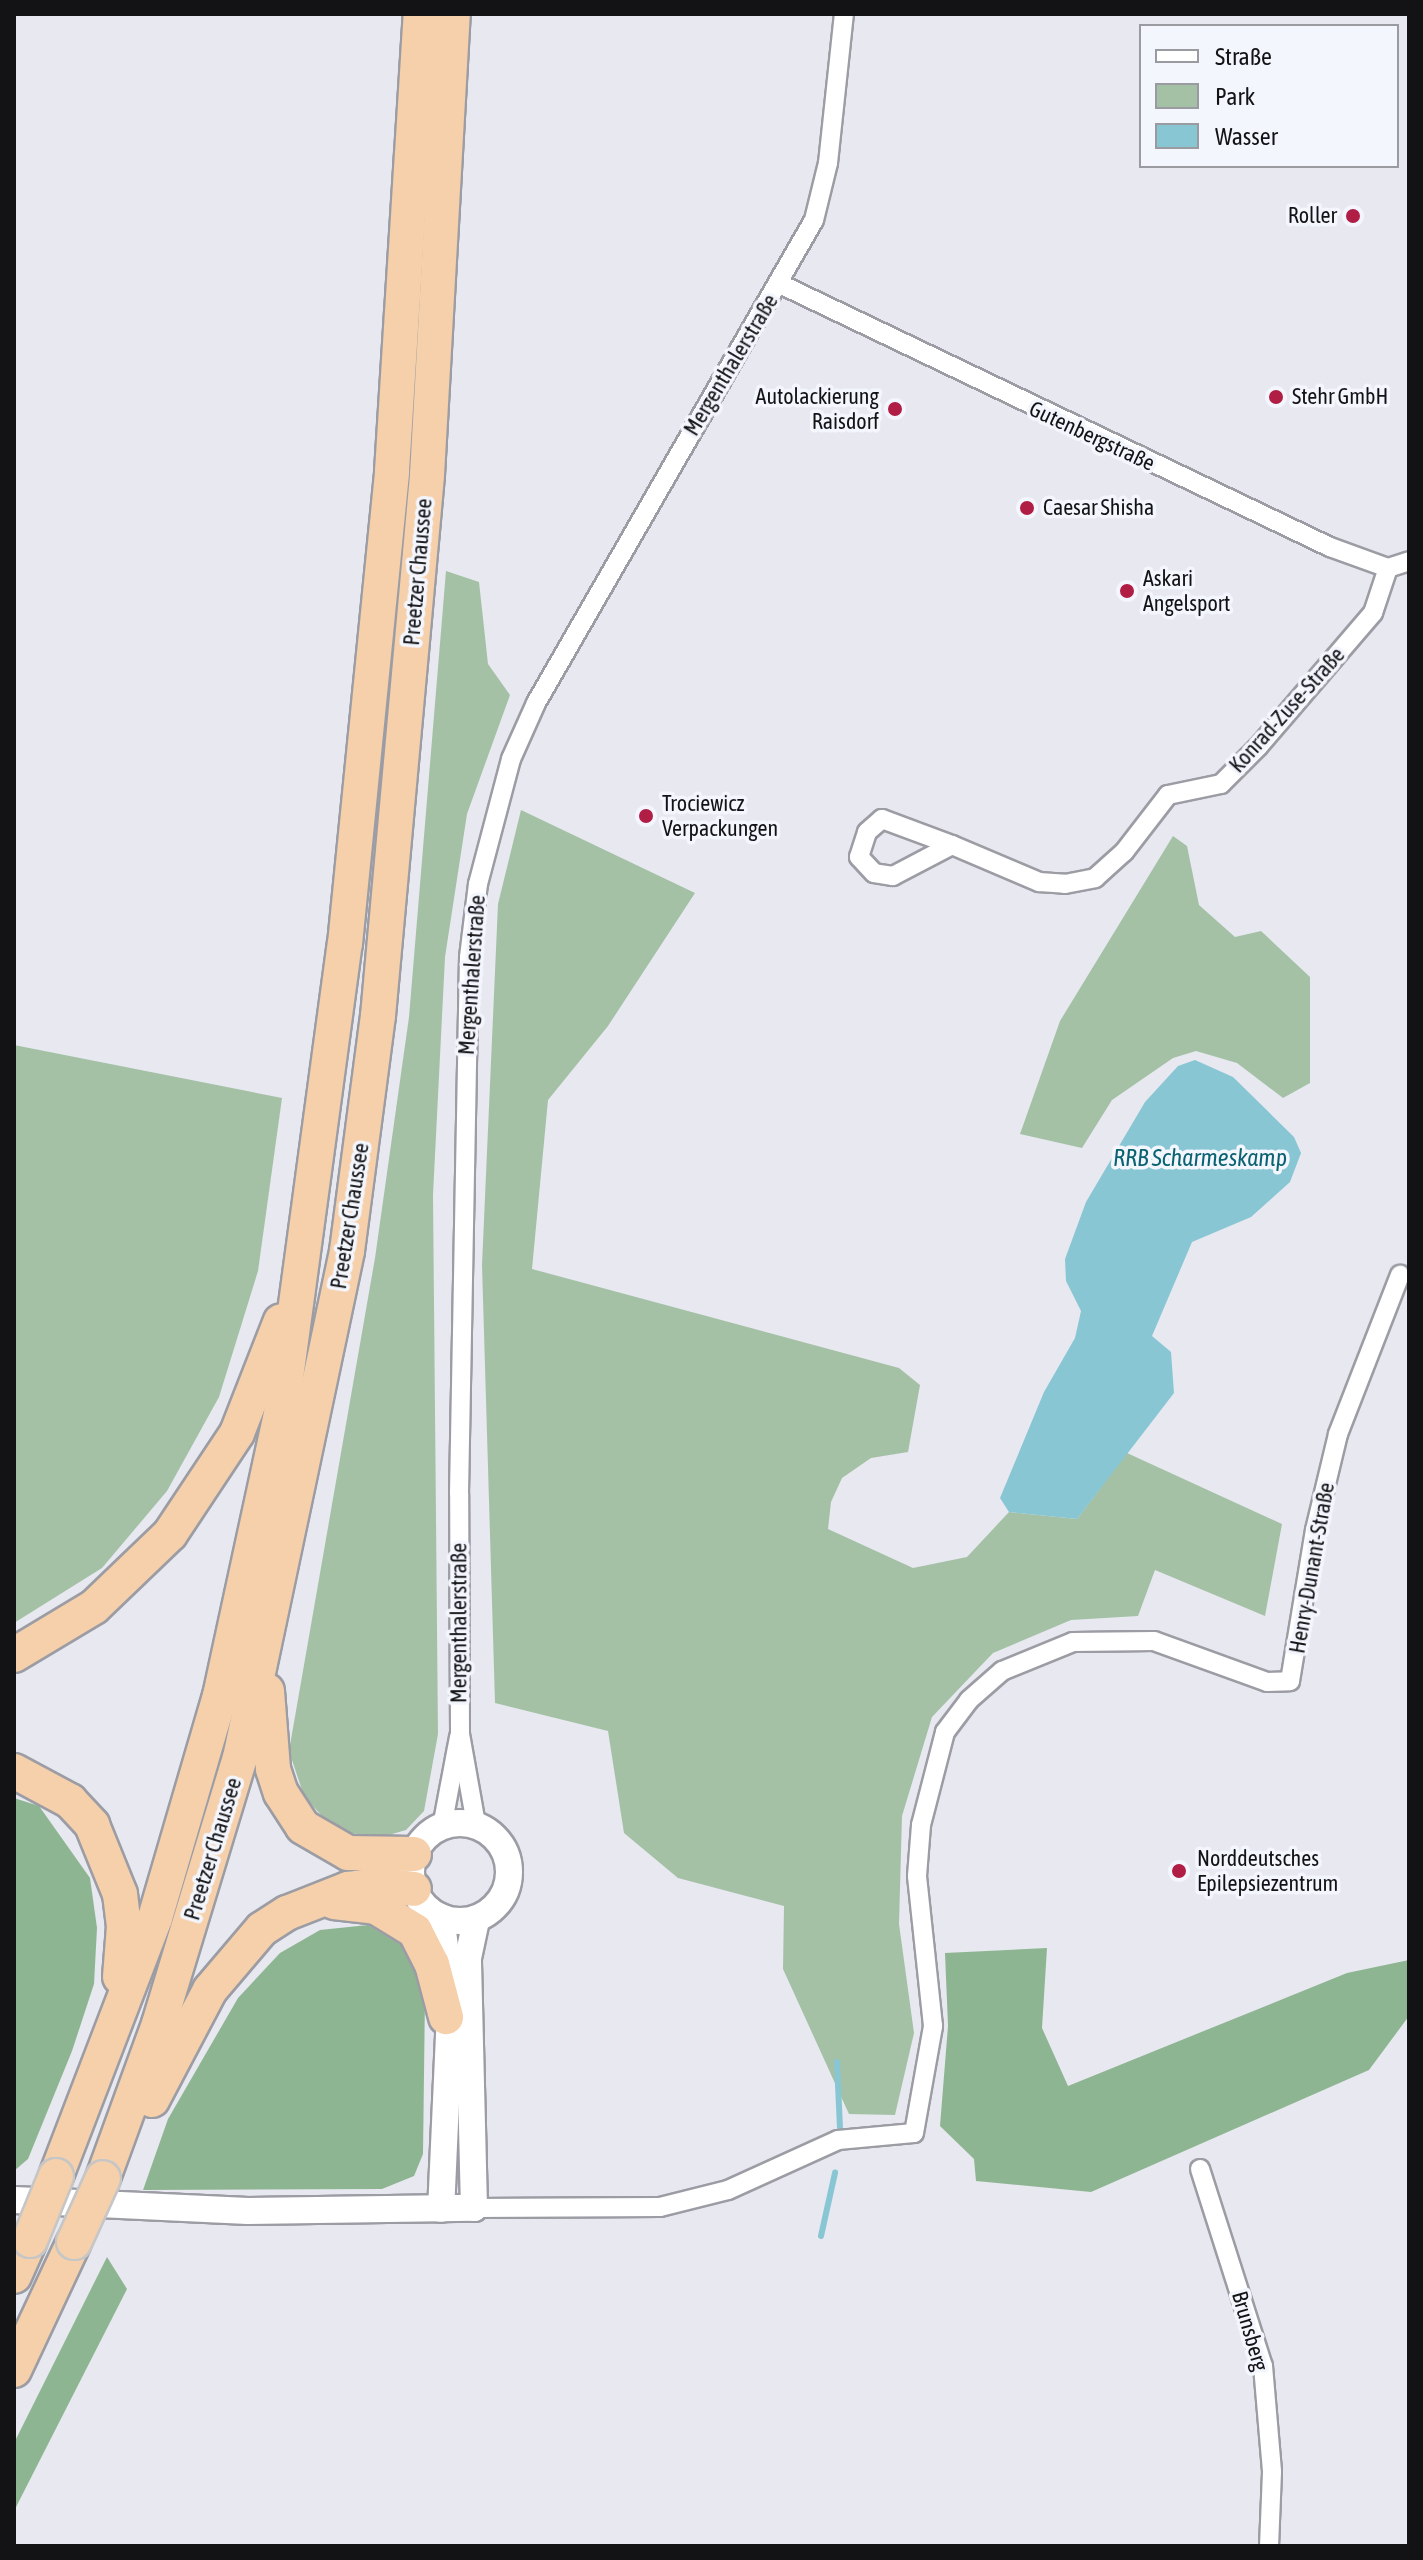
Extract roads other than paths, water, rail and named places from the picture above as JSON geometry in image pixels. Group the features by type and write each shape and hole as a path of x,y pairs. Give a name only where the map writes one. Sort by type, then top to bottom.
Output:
{"highway":[{"name":"Preetzer Chaussee","path":"14,2276 56,2176 155,1918 220,1696 281,1415 306,1258 345,944 392,471 421,14"},
{"name":"Preetzer Chaussee","path":"14,2370 103,2178 211,1860 265,1659 347,1251 378,1016 427,475 453,14"},
{"path":"14,1655 94,1607 152,1554 192,1506 237,1433 306,1258"},
{"path":"265,1659 273,1769 290,1811 321,1840 348,1853 414,1854"},
{"path":"14,1771 70,1801 92,1825 120,1894 123,1967 90,2087"},
{"path":"103,2178 125,2157 210,1990 262,1929 322,1900 362,1886 414,1889"},
{"path":"322,1900 376,1907 415,1931 432,1964 446,2017"}],"main road":[{"path":"441,1917 476,1919 501,1900 509,1869 498,1840 476,1824 442,1827 414,1854 414,1889 441,1917 450,1959 441,2209"},
{"path":"14,2200 248,2211 474,2208 468,1958 476,1919"}],"street":[{"name":"Mergenthalerstraße","path":"476,1824 460,1734 459,1493 469,957 493,818 536,703 780,284 814,220 828,163 844,14"},
{"name":"Gutenbergstraße","path":"780,284 1126,452 1388,568"},
{"path":"1388,568 1409,561"},
{"name":"Konrad-Zuse-Straße","path":"952,845 893,876 874,873 859,857 867,832 882,819 952,845 1039,882 1095,878 1168,795 1221,784 1258,747 1373,613 1388,568"},
{"name":"Henry-Dunant-Straße","path":"474,2208 660,2207 728,2190 838,2140 914,2133 933,2026 917,1876 921,1825 945,1732 969,1700 1002,1671 1073,1642 1154,1641 1267,1682 1290,1681 1315,1530 1338,1434 1400,1275"},
{"name":"Mergenthalerstraße","path":"442,1827 460,1734"},
{"name":"Brunsberg","path":"1200,2169 1263,2366 1272,2472 1269,2546"}],"water":[{"name":"RRB Scharmeskamp","path":"1195,1060 1233,1077 1294,1137 1301,1153 1290,1182 1251,1217 1192,1242 1152,1336 1171,1352 1174,1393 1077,1519 1009,1512 1000,1498 1044,1392 1075,1338 1081,1311 1066,1281 1065,1259 1086,1202 1145,1102 1178,1066"}],"waterway":[{"path":"837,2062 840,2127"},
{"path":"821,2236 835,2173"}],"place":[{"name":"Roller","path":"1353,216"},
{"name":"Stehr GmbH","path":"1276,397"},
{"name":"Autolackierung Raisdorf","path":"895,409"},
{"name":"Caesar Shisha","path":"1027,508"},
{"name":"Askari Angelsport","path":"1127,591"},
{"name":"Trociewicz Verpackungen","path":"646,816"},
{"name":"Norddeutsches Epilepsiezentrum","path":"1179,1871"}]}
